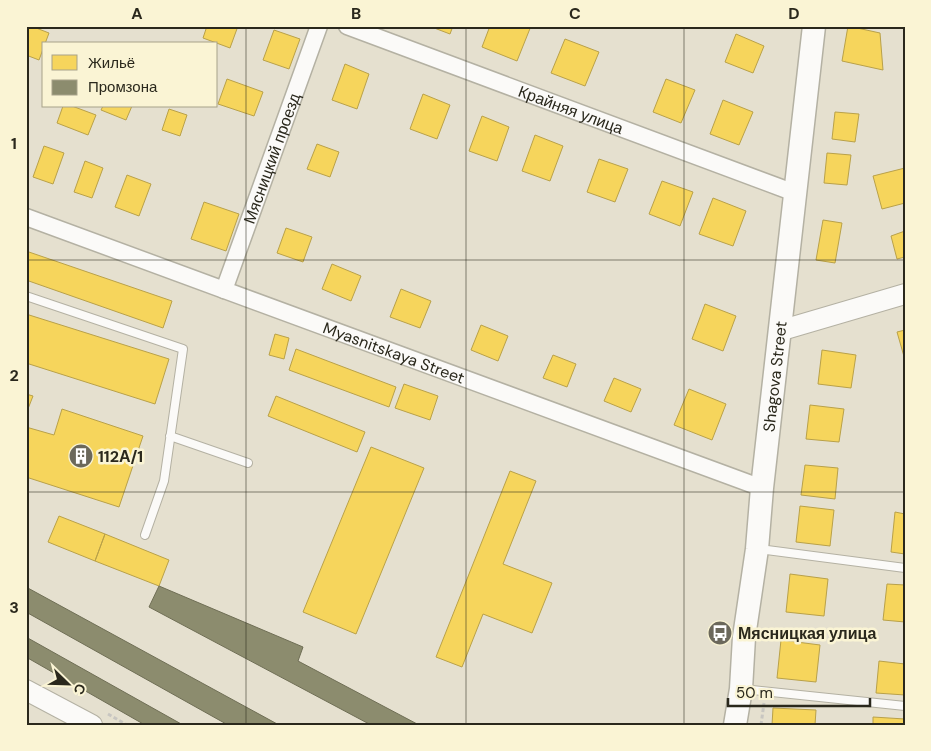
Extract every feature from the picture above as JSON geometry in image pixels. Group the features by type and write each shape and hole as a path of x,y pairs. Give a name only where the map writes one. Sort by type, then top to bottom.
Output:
{"main road":[{"name":"Shagova Street","path":"735,725 741,689 744,637 757,549 794,193 814,26"}],"street":[{"name":"Мясницкий проезд","path":"224,290 319,26"},
{"name":"Крайняя улица","path":"347,26 794,193"},
{"name":"Myasnitskaya Street","path":"26,217 762,488"},
{"path":"779,331 905,294"},
{"path":"26,690 92,725"}],"lane":[{"path":"26,296 183,349 164,481 145,535"},
{"path":"170,436 248,463"},
{"path":"757,549 905,568"},
{"path":"741,689 905,706"}],"path":[{"path":"761,725 765,691"}],"building: Жильё":[{"path":"26,26 49,33 46,42 42,42 42,52 39,60 26,55"},
{"path":"207,26 238,26 230,48 203,38"},
{"path":"429,26 453,26 450,34"},
{"path":"490,26 531,26 517,61 482,47"},
{"path":"848,26 880,33 883,70 842,61"},
{"path":"274,30 300,39 289,69 263,60"},
{"path":"736,34 764,46 753,73 725,62"},
{"path":"565,39 599,52 585,86 551,73"},
{"path":"345,64 369,74 357,109 332,100"},
{"path":"227,79 263,92 254,116 218,104"},
{"path":"666,79 695,90 681,123 653,112"},
{"path":"423,94 450,105 437,139 410,129"},
{"path":"723,100 753,112 739,145 710,134"},
{"path":"62,108 77,108 96,115 88,135 57,123"},
{"path":"102,108 131,108 126,120 101,110"},
{"path":"169,109 187,115 180,136 162,130"},
{"path":"835,112 859,114 855,142 832,139"},
{"path":"482,116 509,127 497,161 469,151"},
{"path":"535,135 563,146 550,181 522,171"},
{"path":"317,144 339,152 330,177 307,169"},
{"path":"44,146 64,153 53,184 33,177"},
{"path":"827,153 851,155 847,185 824,183"},
{"path":"599,159 628,169 615,202 587,192"},
{"path":"85,161 103,168 92,198 74,192"},
{"path":"905,168 905,203 882,209 873,176"},
{"path":"127,175 151,184 139,216 115,207"},
{"path":"662,181 693,192 680,226 649,214"},
{"path":"713,198 746,211 733,246 699,234"},
{"path":"204,202 239,214 226,251 191,239"},
{"path":"823,220 842,223 835,263 816,260"},
{"path":"286,228 312,237 303,262 277,253"},
{"path":"905,231 905,257 897,259 891,236"},
{"path":"26,251 172,301 163,328 26,280"},
{"path":"332,264 361,276 351,301 322,289"},
{"path":"401,289 431,301 420,328 390,317"},
{"path":"705,304 736,316 723,351 692,339"},
{"path":"26,314 169,359 155,404 26,363"},
{"path":"481,325 508,336 498,361 471,350"},
{"path":"905,330 905,360 897,332"},
{"path":"275,334 289,338 284,359 269,355"},
{"path":"296,349 396,387 389,407 289,370"},
{"path":"822,350 856,355 851,388 818,384"},
{"path":"553,355 576,364 567,387 543,378"},
{"path":"614,378 641,389 631,412 604,401"},
{"path":"404,384 438,396 430,420 395,408"},
{"path":"689,389 726,404 712,440 674,425"},
{"path":"26,394 33,396 26,414"},
{"path":"276,396 365,432 357,452 268,416"},
{"path":"810,405 844,409 839,442 806,439"},
{"name":"112А/1","path":"62,409 143,436 119,507 26,477 26,427 54,435"},
{"path":"371,447 424,468 356,634 303,612"},
{"path":"805,465 838,468 835,499 801,495"},
{"path":"510,471 536,481 503,564 552,583 532,633 483,614 462,667 436,657"},
{"path":"800,506 834,510 830,546 796,542"},
{"path":"895,512 905,514 905,554 891,552"},
{"path":"59,516 105,534 95,561 48,542"},
{"path":"105,534 169,560 159,586 95,561"},
{"path":"790,574 828,579 824,616 786,612"},
{"path":"887,584 905,585 905,622 883,620"},
{"path":"781,640 820,645 816,682 777,678"},
{"path":"879,661 905,664 905,695 876,693"},
{"path":"773,708 816,710 815,725 772,725"},
{"path":"873,717 905,719 905,725 873,725"}],"building: Промзона":[{"path":"159,586 303,647 298,661 419,725 371,725 149,607"},
{"path":"26,587 279,725 228,725 26,612"},
{"path":"26,637 183,725 145,725 26,657"}],"place":[{"name":"112А/1","path":"81,456"},
{"name":"Мясницкая улица","path":"720,633"}]}
